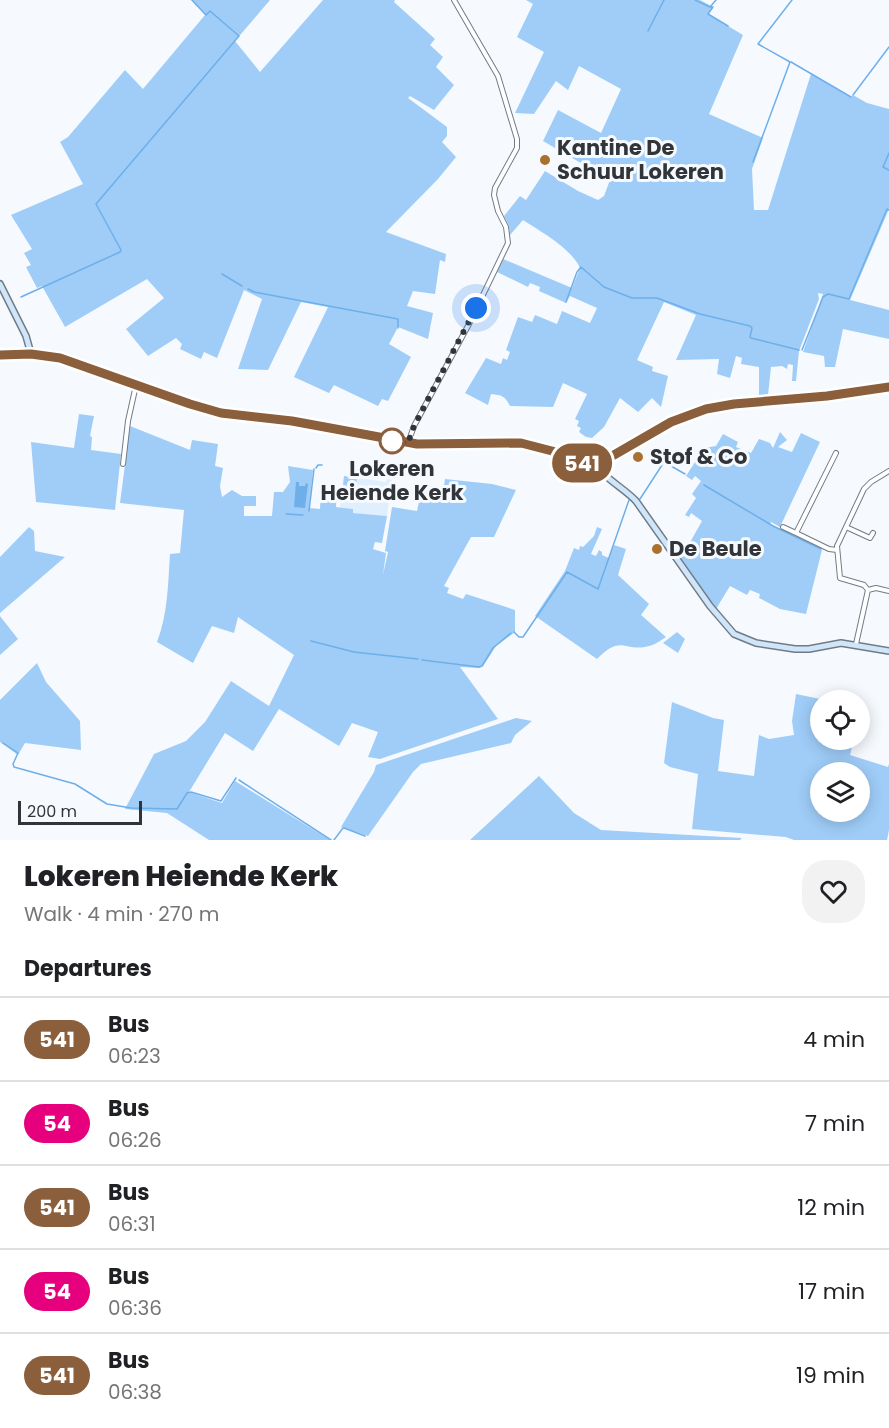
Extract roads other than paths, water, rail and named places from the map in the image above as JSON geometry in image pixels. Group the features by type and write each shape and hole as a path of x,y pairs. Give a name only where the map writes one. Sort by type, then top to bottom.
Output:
{"main road":[{"path":"0,284 26,336 31,354"},
{"path":"0,355 31,354 69,361 221,413 292,421 408,443 440,445 521,443 552,451 581,463 596,463 607,459 671,422 706,409 889,387"},
{"path":"596,463 600,472 622,487 636,501 710,606 734,634 756,643 795,649 809,649 841,643 889,651"}],"street":[{"path":"408,443 414,426 469,324 508,243 506,227 498,211 494,195 495,188 516,151 518,139 498,76 454,0"},
{"path":"123,464 128,421 136,385"},
{"path":"796,533 836,453"},
{"path":"868,590 864,585 840,578 837,550 864,489 889,471"},
{"path":"783,526 829,549 837,550"},
{"path":"846,527 870,538 873,533"},
{"path":"868,590 876,588 889,591"},
{"path":"856,644 868,590"}],"waterway":[{"path":"21,297 120,252 96,204 239,36 210,11 206,15 192,0"},
{"path":"648,31 664,0"},
{"path":"695,0 710,7 716,0"},
{"path":"753,162 790,62 758,44 792,0"},
{"path":"710,7 713,7 708,14 728,26"},
{"path":"853,95 889,47"},
{"path":"791,62 851,97"},
{"path":"889,153 883,167 889,170"},
{"path":"802,350 823,297 828,294 849,299 887,209 889,210"},
{"path":"566,302 581,267 604,287 632,298 657,298 700,314 750,326 752,328 751,338 799,350"},
{"path":"222,274 242,286"},
{"path":"248,289 398,319 398,328"},
{"path":"640,499 664,462 685,474"},
{"path":"316,468 322,465"},
{"path":"309,511 314,469"},
{"path":"704,485 773,526 821,549"},
{"path":"514,632 519,637 523,637 567,572 598,589 629,500"},
{"path":"286,514 303,515"},
{"path":"422,660 479,667 482,666 493,648 511,633"},
{"path":"311,641 354,652 418,659"},
{"path":"3,743 18,753 14,767 75,784 107,804 131,808 177,809 187,793 191,792 221,801 236,778"},
{"path":"239,780 331,840"},
{"path":"334,840 343,828"},
{"path":"344,828 365,836"}],"place":[{"name":"Kantine De Schuur Lokeren","path":"545,160"},
{"name":"Lokeren Heiende Kerk","path":"392,441"},
{"name":"Stof & Co","path":"638,457"},
{"name":"De Beule","path":"657,549"}]}
